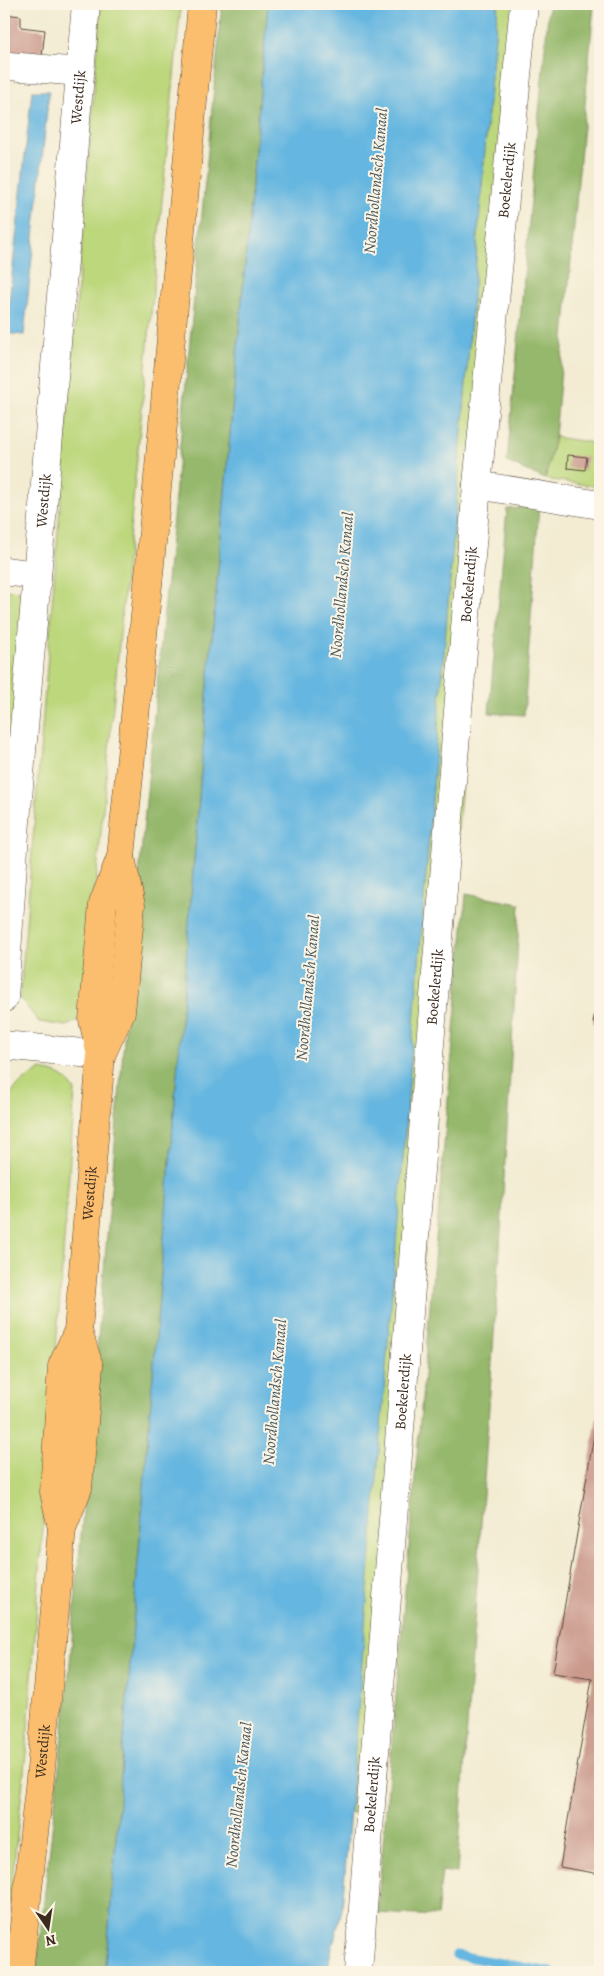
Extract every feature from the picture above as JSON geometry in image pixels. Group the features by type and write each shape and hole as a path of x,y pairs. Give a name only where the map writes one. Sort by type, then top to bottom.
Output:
{"main road":[{"name":"Westdijk","path":"19,1972 41,1770 62,1528 78,1488 89,1366 78,1331 101,1055 120,1012 122,1002 131,906 120,856 149,575 202,4"}],"street":[{"name":"Westdijk","path":"4,998 15,833 86,4"},
{"name":"Boekelerdijk","path":"358,1972 427,1080 477,485 524,4"},
{"path":"9,66 80,72"},
{"path":"477,485 600,505"},
{"path":"4,571 37,575"},
{"path":"4,1045 101,1055"}],"green space":[{"path":"101,4 181,4 83,1017 67,1026 39,1022 20,998"},
{"path":"222,4 268,4 209,673 108,1939 104,1972 36,1972 67,1697 131,959"},
{"path":"498,4 525,4 378,1818 349,1812"},
{"path":"549,4 594,4 555,437 545,479 507,462"},
{"path":"555,437 600,444 600,487 545,479"},
{"path":"539,506 524,715 489,713 507,509"},
{"path":"4,590 25,591 4,838"},
{"path":"466,894 520,904 500,1247 457,1873 442,1871 437,1916 377,1913"},
{"path":"40,1070 52,1072 60,1076 68,1081 75,1091 27,1744 4,1954 4,1146 8,1096 23,1081"}],"water":[{"name":"Noordhollandsch Kanaal","path":"268,4 498,4 342,1909 326,1972 104,1972 209,673"},
{"path":"32,91 49,91 24,335 4,333 4,313 8,313"}],"building":[{"path":"4,14 21,16 21,27 45,30 42,56 8,53 8,40 4,40"},
{"path":"568,455 587,457 585,470 567,468"},
{"path":"600,987 600,1024 593,1023"},
{"path":"599,1406 600,1874 560,1867 592,1679 553,1673"}],"waterway":[{"path":"456,1955 551,1972"}]}
